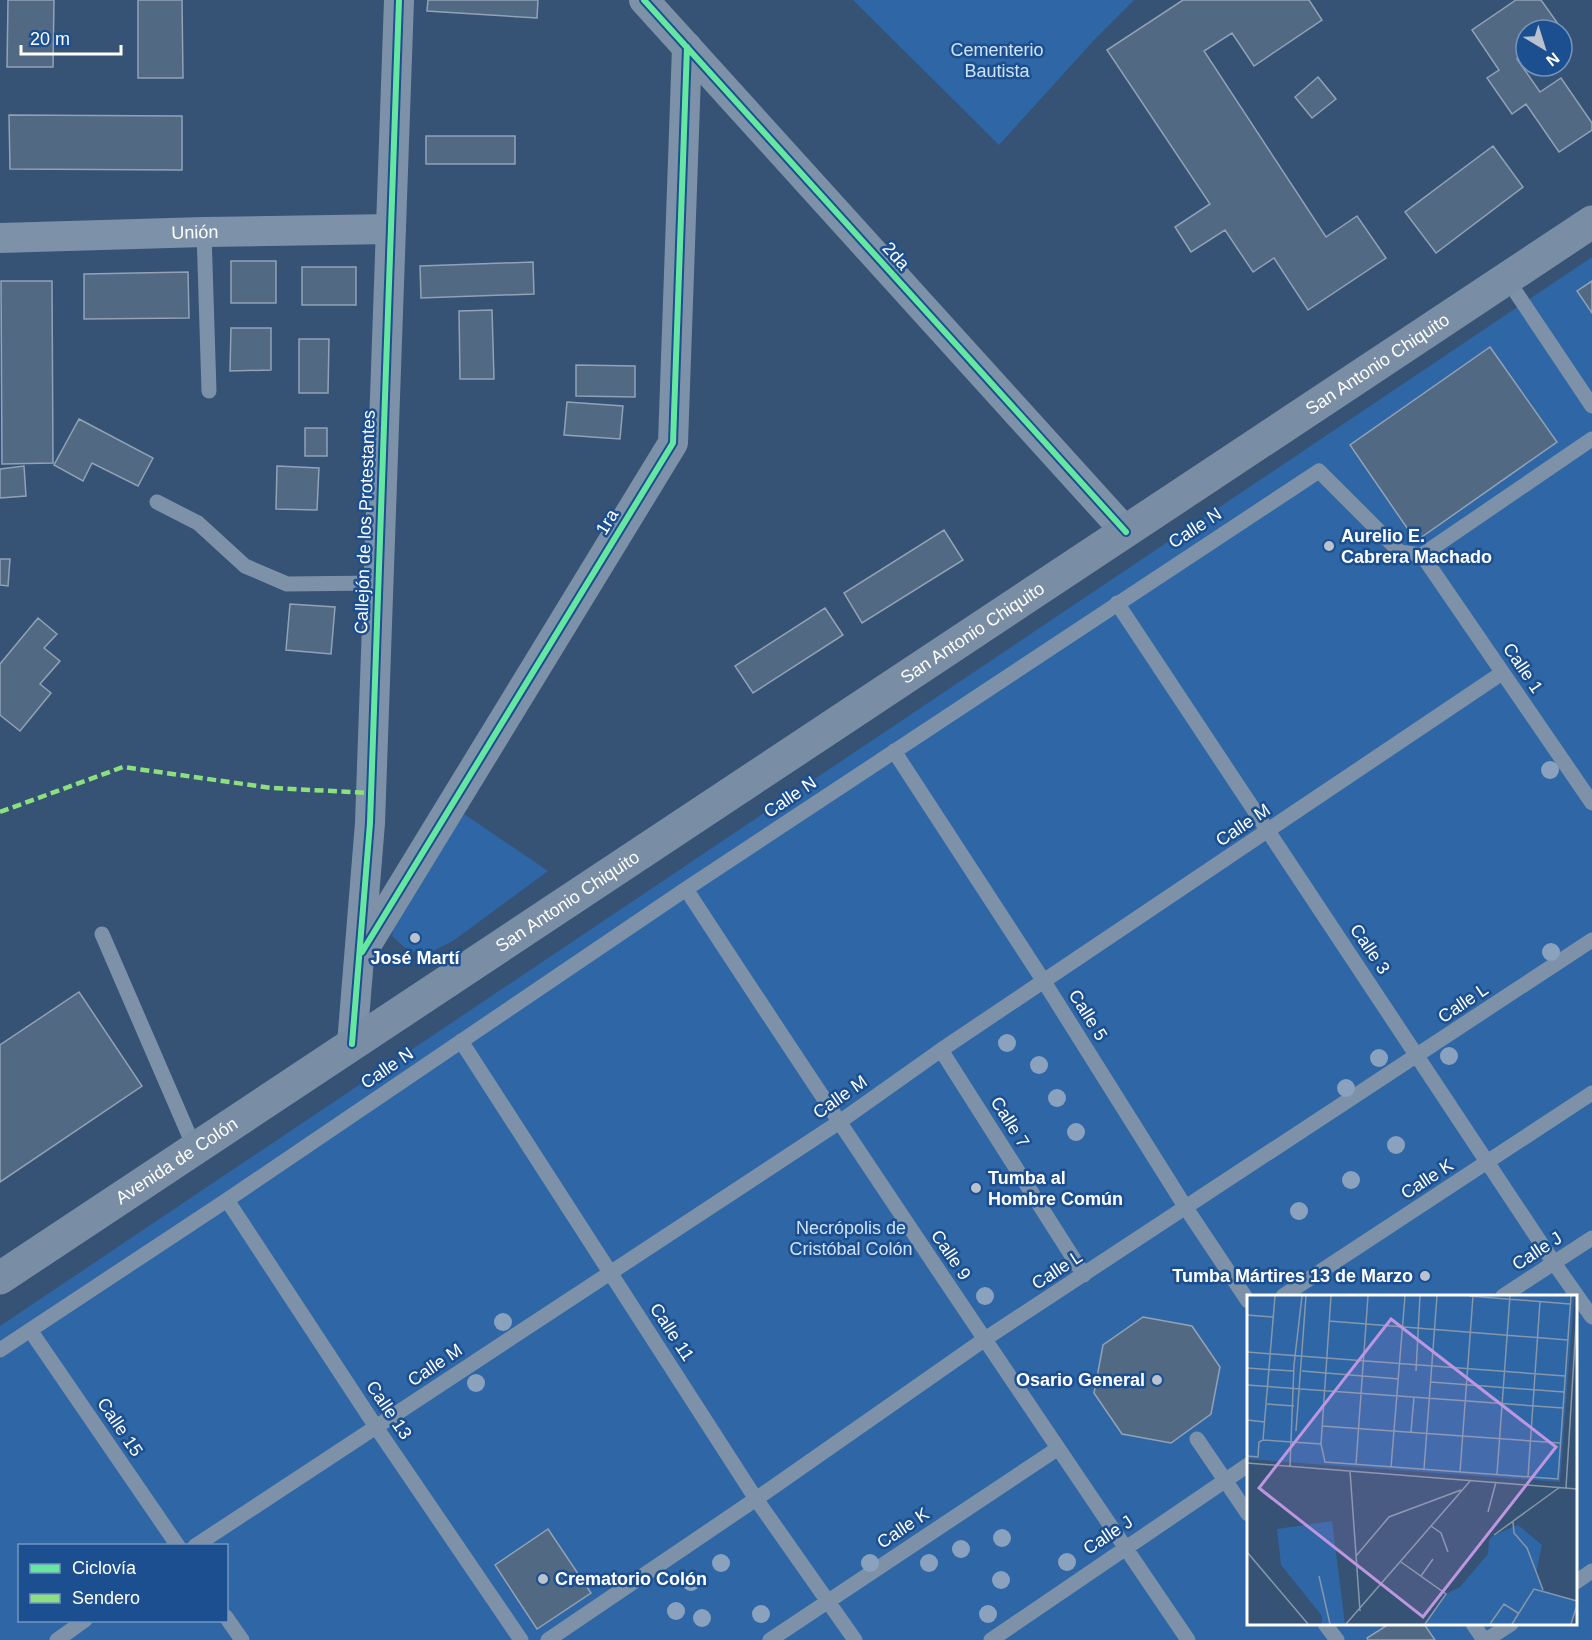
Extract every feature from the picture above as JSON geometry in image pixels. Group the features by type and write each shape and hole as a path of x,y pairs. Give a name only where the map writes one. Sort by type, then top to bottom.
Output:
{"main road":[{"name":"San Antonio Chiquito","path":"352,1044 1592,222"},
{"name":"Avenida de Colón","path":"0,1278 352,1044"}],"street":[{"name":"Callejón de los Protestantes","path":"352,1044 370,823 399,0"},
{"name":"2da","path":"644,0 1126,532"},
{"name":"1ra","path":"361,954 673,443 687,47"},
{"name":"Unión","path":"0,238 391,229"}],"lane":[{"path":"204,232 209,391"},
{"path":"1507,279 1592,406"},
{"path":"1422,555 1591,442"},
{"name":"Calle N","path":"0,1350 227,1200 686,889 1319,471 1400,552 1422,555"},
{"path":"156,502 198,523 245,566 288,584 378,583"},
{"name":"Calle 1","path":"1422,555 1592,803"},
{"name":"Calle 3","path":"1117,603 1577,1295"},
{"name":"Calle M","path":"197,1544 838,1123 1043,980 1268,832 1502,673"},
{"name":"Calle 5","path":"894,751 1247,1300"},
{"name":"Calle 9","path":"686,889 838,1123 1188,1640"},
{"path":"102,934 195,1149"},
{"name":"Calle L","path":"548,1640 985,1340 1592,940"},
{"name":"Calle 11","path":"461,1041 756,1499 855,1640"},
{"name":"Calle 7","path":"941,1050 1084,1275"},
{"name":"Calle K","path":"1285,1295 1592,1093"},
{"name":"Calle 13","path":"227,1200 376,1427 521,1640"},
{"name":"Calle J","path":"1505,1295 1592,1238"},
{"name":"Calle 3","path":"1577,1296 1592,1317"},
{"name":"Calle 15","path":"30,1330 177,1544"},
{"path":"1197,1439 1247,1513"},
{"name":"Calle K","path":"770,1640 1057,1449"},
{"name":"Calle J","path":"991,1640 1247,1465"},
{"path":"1577,1581 1592,1571"},
{"path":"228,1620 242,1640"},
{"path":"57,1640 82,1622"},
{"path":"1326,1625 1337,1640"},
{"path":"1474,1625 1485,1640 1508,1625"}],"green space":[{"name":"Cementerio Bautista","path":"853,0 1134,0 1095,39 999,145"},
{"name":"Necrópolis de Cristóbal Colón","path":"1592,257 1592,1640 0,1640 0,1326"},
{"path":"464,814 548,871 453,941 423,956 404,947 392,936 395,919"}],"building":[{"path":"8,0 54,0 53,67 7,67"},
{"path":"138,0 182,0 183,78 138,78"},
{"path":"428,0 538,0 537,18 427,11"},
{"path":"1183,0 1309,0 1322,20 1254,66 1232,33 1204,51 1326,237 1357,216 1386,258 1308,310 1274,258 1253,272 1225,230 1191,252 1175,227 1210,204 1107,50"},
{"path":"1516,0 1541,0 1554,18 1514,18 1514,78 1530,78 1540,92 1561,78 1592,123 1592,130 1559,152 1526,104 1512,114 1487,78 1499,70 1472,30"},
{"path":"1318,77 1336,99 1312,118 1295,97"},
{"path":"9,115 182,116 182,170 10,169"},
{"path":"426,136 515,136 515,164 426,164"},
{"path":"1493,146 1523,187 1436,253 1405,212"},
{"path":"231,261 276,261 276,303 231,303"},
{"path":"533,262 534,294 421,298 420,266"},
{"path":"302,267 356,267 356,305 302,305"},
{"path":"188,272 189,318 84,319 84,274"},
{"path":"1,281 52,281 53,463 2,464"},
{"path":"1592,281 1592,313 1577,291"},
{"path":"492,310 494,379 460,379 459,311"},
{"path":"231,328 271,328 271,370 230,371"},
{"path":"299,339 329,339 328,393 299,393"},
{"path":"1490,347 1557,442 1416,541 1350,445"},
{"path":"576,365 635,366 635,397 576,396"},
{"path":"567,402 623,406 620,439 564,435"},
{"path":"79,419 153,458 138,486 92,463 83,481 54,465"},
{"path":"305,428 327,428 327,456 305,456"},
{"path":"24,466 26,496 0,498 0,469"},
{"path":"277,466 319,468 317,510 276,509"},
{"path":"944,530 963,560 862,623 844,593"},
{"path":"0,559 10,559 8,586 0,585"},
{"path":"290,604 335,607 331,654 286,650"},
{"path":"825,608 843,635 753,693 735,666"},
{"path":"38,618 57,634 44,648 60,661 40,684 51,693 20,731 0,715 0,664"},
{"path":"79,992 142,1086 0,1182 0,1045"},
{"name":"Osario General","path":"1143,1317 1192,1326 1220,1367 1211,1414 1171,1443 1122,1434 1094,1393 1103,1345"},
{"name":"Crematorio Colón","path":"548,1529 591,1593 537,1629 495,1565"},
{"path":"1387,1625 1425,1625 1435,1640 1368,1640 1367,1638"}],"marked path":[{"path":"0,812 123,767 272,788 371,793"}],"cycle path":[{"path":"352,1044 370,823 399,0"},
{"path":"644,0 1126,532"},
{"path":"362,952 673,443 687,47"}],"place":[{"name":"Aurelio E. Cabrera Machado","path":"1329,546"},
{"name":"José Martí","path":"415,938"},
{"name":"Tumba al Hombre Común","path":"976,1188"},
{"name":"Tumba Mártires 13 de Marzo","path":"1425,1276"},
{"name":"Osario General","path":"1157,1380"},
{"name":"Crematorio Colón","path":"543,1579"}]}
